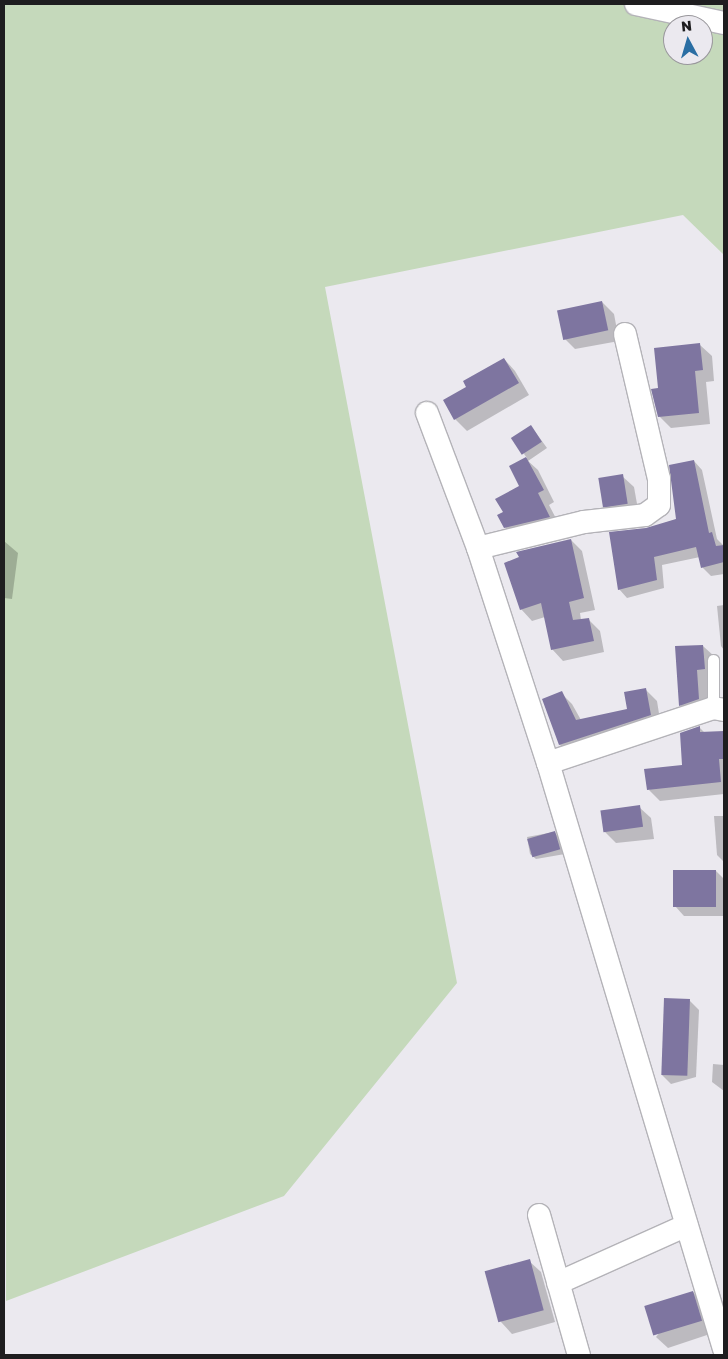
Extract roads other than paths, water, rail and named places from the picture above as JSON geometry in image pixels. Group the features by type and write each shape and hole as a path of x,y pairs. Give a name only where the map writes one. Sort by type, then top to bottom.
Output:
{"street":[{"path":"636,4 724,23"},
{"path":"478,548 584,522 645,515 654,512 659,505 659,479 625,334"},
{"path":"427,413 478,548 548,763 724,1349"},
{"path":"548,763 718,709"},
{"path":"539,1214 579,1355"},
{"path":"558,1283 687,1225"}],"lane":[{"path":"713,660 718,709"}]}
